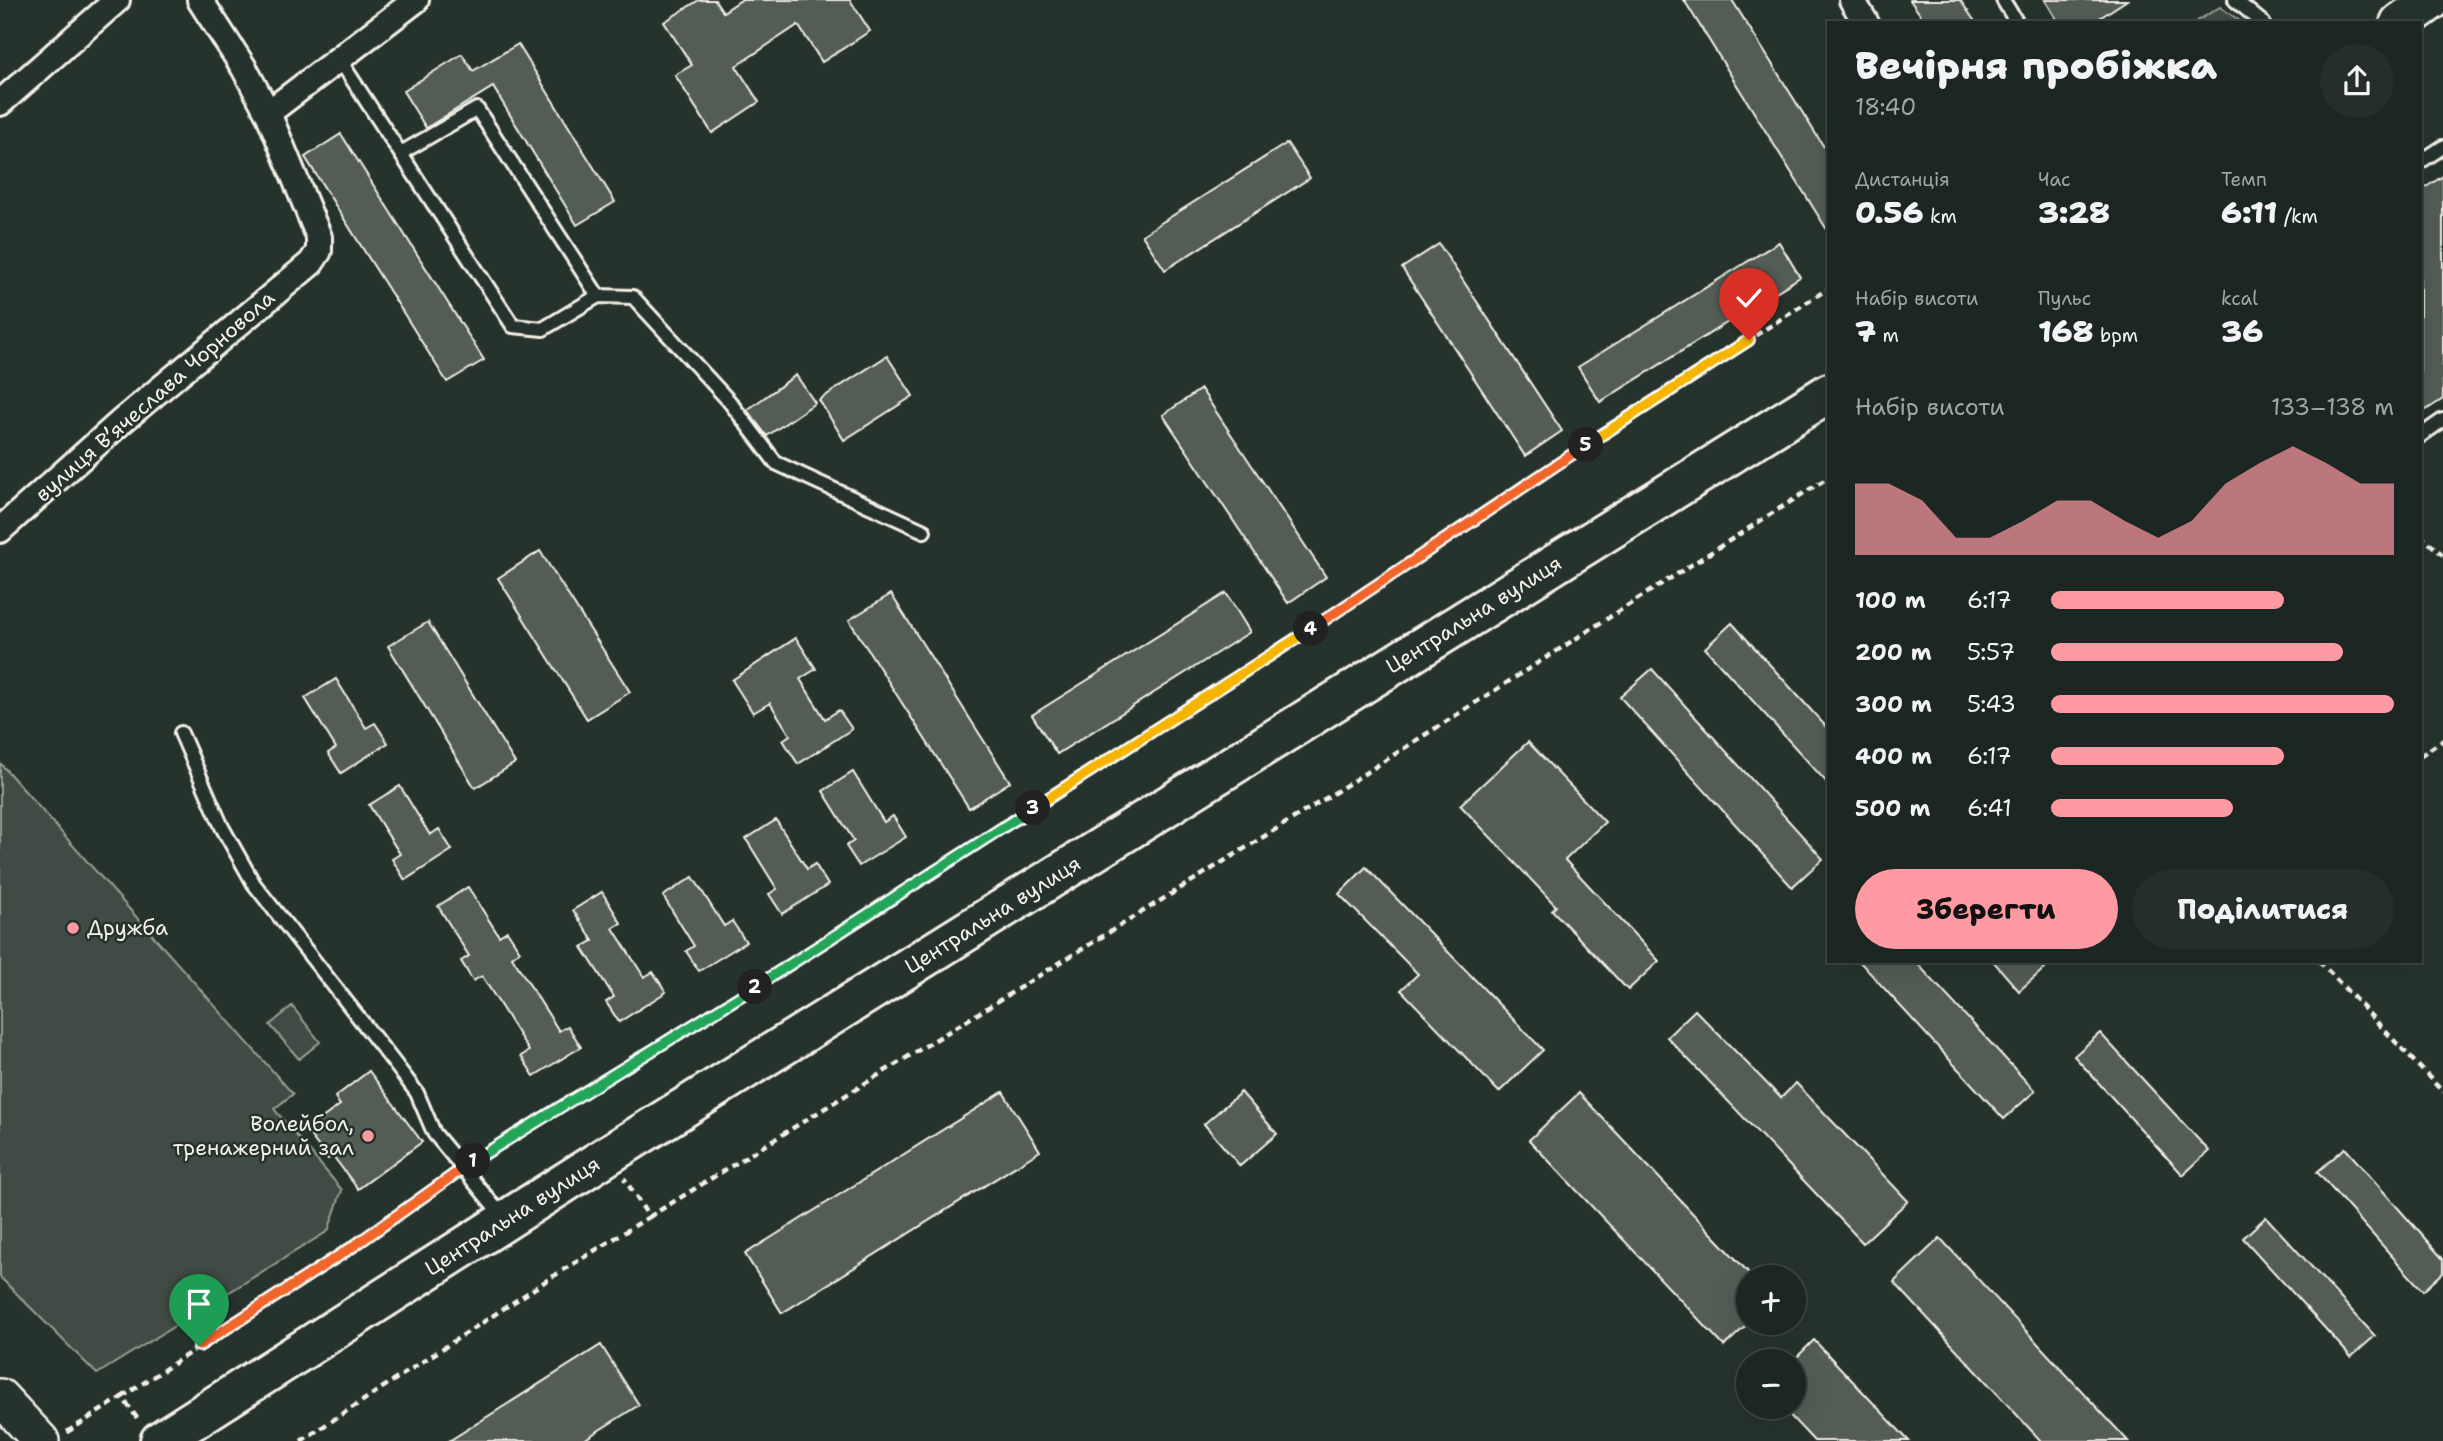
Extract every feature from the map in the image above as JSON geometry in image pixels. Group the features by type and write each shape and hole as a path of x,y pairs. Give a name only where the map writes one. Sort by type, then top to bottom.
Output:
{"highway":[{"path":"2403,21 2432,0"},
{"name":"Центральна вулиця","path":"152,1433 505,1220 1827,394"}],"street":[{"path":"0,103 117,0"},
{"path":"201,0 244,68 268,113 416,0"},
{"path":"1852,0 1865,21"},
{"name":"вулиця Вʼячеслава Чорновола","path":"0,530 122,421 311,263 319,251 319,237 268,113"},
{"path":"0,1397 54,1437"}],"lane":[{"path":"2003,0 2016,21"},
{"path":"2235,0 2261,21"},
{"path":"339,59 513,326 543,329 598,296 633,297 729,401 776,463 924,531"},
{"path":"401,153 477,109 598,296"},
{"path":"2422,161 2443,147"},
{"path":"2422,435 2443,420"},
{"path":"181,733 222,827 254,884 417,1093 434,1133 505,1220"}],"path":[{"path":"54,1437 122,1397 354,1246 462,1168 776,974 1285,646 1589,443 1827,289"},
{"path":"301,1441 552,1277 1323,800 1827,478"},
{"path":"2422,538 2443,555"},
{"path":"2422,755 2443,740"},
{"path":"2321,963 2443,1092"},
{"path":"623,1177 649,1217"},
{"path":"122,1397 152,1433"}],"shaded area":[{"path":"2220,7 2240,21 2197,21"},
{"name":"Дружба","path":"0,763 293,1094 274,1109 342,1190 328,1231 97,1374 0,1277"},
{"path":"292,1006 320,1042 299,1059 270,1025"}],"building":[{"path":"699,0 715,0 723,12 741,0 850,0 870,31 822,62 798,25 736,66 759,102 712,133 675,75 692,65 664,22"},
{"path":"1684,0 1732,0 1827,152 1827,230"},
{"path":"1910,0 1960,0 1975,21 1925,21"},
{"path":"2045,0 2127,0 2095,21 2058,21"},
{"path":"518,44 615,202 577,225 493,87 426,128 403,91 462,54 473,71"},
{"path":"341,134 484,360 447,382 305,157"},
{"path":"1287,143 1310,178 1165,270 1142,235"},
{"path":"2443,176 2443,399 2422,413 2422,190"},
{"path":"1779,242 1800,277 1600,402 1578,367"},
{"path":"1439,244 1562,431 1525,456 1402,268"},
{"path":"887,356 913,396 844,440 819,400"},
{"path":"796,375 815,403 767,436 747,410"},
{"path":"1201,389 1326,577 1288,603 1163,415"},
{"path":"540,551 630,692 587,719 498,578"},
{"path":"1226,593 1250,632 1057,754 1032,715"},
{"path":"891,594 1010,782 969,808 849,620"},
{"path":"428,622 515,763 475,788 388,646"},
{"path":"1732,623 1827,728 1827,783 1705,648"},
{"path":"796,638 816,669 800,679 825,719 839,710 852,729 798,764 783,740 790,735 770,703 753,713 732,680"},
{"path":"1652,669 1823,859 1792,887 1620,697"},
{"path":"336,679 366,728 375,723 388,743 341,773 328,753 336,748 305,698"},
{"path":"1528,742 1605,822 1565,860 1659,961 1628,990 1552,910 1556,906 1460,805"},
{"path":"853,772 884,822 893,816 906,837 859,866 846,846 854,841 823,791"},
{"path":"400,786 430,835 439,829 452,850 405,880 392,859 400,854 369,805"},
{"path":"776,820 807,869 815,864 828,885 782,914 769,894 777,889 746,839"},
{"path":"1366,867 1543,1050 1499,1092 1401,990 1418,974 1339,894"},
{"path":"693,877 724,926 732,921 746,942 699,971 686,951 694,946 663,896"},
{"path":"468,887 499,936 507,931 520,951 512,957 559,1031 568,1026 581,1047 534,1076 521,1056 529,1051 482,976 473,981 461,961 469,956 438,906"},
{"path":"602,892 621,923 613,928 644,977 653,972 666,992 619,1022 606,1002 614,997 582,947 593,941 573,910"},
{"path":"1861,963 1917,963 2035,1091 2004,1119"},
{"path":"1995,963 2051,963 2019,991"},
{"path":"1695,1010 1781,1098 1796,1083 1908,1201 1863,1243 1667,1037"},
{"path":"2100,1033 2209,1151 2183,1175 2074,1056"},
{"path":"369,1071 422,1142 358,1189 333,1156 328,1159 306,1130 340,1105 335,1097"},
{"path":"1003,1092 1040,1151 782,1313 745,1254"},
{"path":"1241,1092 1277,1134 1240,1166 1204,1124"},
{"path":"1579,1093 1741,1265 1736,1265 1736,1335 1724,1346 1529,1140"},
{"path":"2345,1148 2443,1259 2443,1273 2423,1291 2317,1172"},
{"path":"2266,1217 2375,1336 2351,1357 2243,1238"},
{"path":"1940,1238 2128,1441 2041,1441 1894,1282"},
{"path":"1814,1340 1909,1441 1814,1441 1793,1419 1806,1419 1805,1349"},
{"path":"601,1345 639,1405 582,1441 449,1441"}],"place":[{"name":"Дружба","path":"73,928"},
{"name":"Волейбол, тренажерний зал","path":"368,1136"}],"route":[{"path":"199,1346 354,1246 462,1168 776,974 1285,646 1589,443 1749,340"}]}
